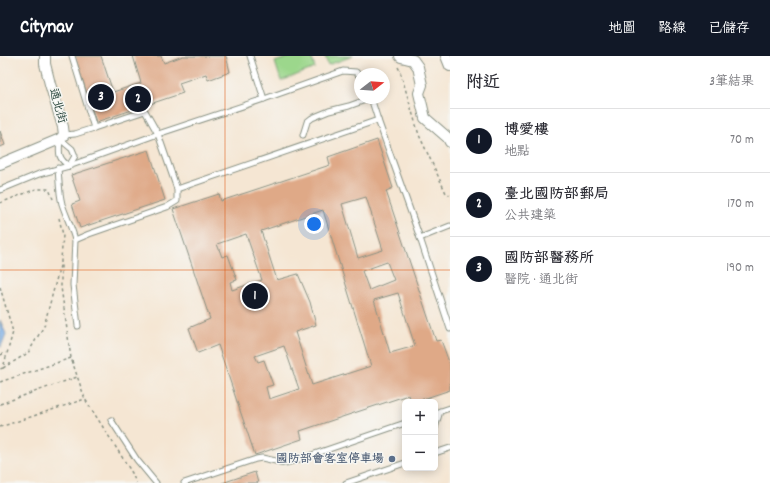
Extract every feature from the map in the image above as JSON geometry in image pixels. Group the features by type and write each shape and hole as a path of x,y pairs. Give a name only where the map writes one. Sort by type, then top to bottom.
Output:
{"street":[{"name":"通北街","path":"0,164 62,137 63,127 50,84 45,64 45,56"},
{"path":"446,56 450,66"},
{"path":"399,61 401,57 413,60 418,67 422,85 420,93 425,118 448,138 450,142"}],"lane":[{"path":"72,56 94,128"},
{"path":"250,56 264,99"},
{"path":"0,190 39,174 69,166 343,71 354,72"},
{"path":"303,135 307,122 312,118 329,111 354,104"},
{"path":"373,104 450,329"},
{"path":"62,137 145,111 158,134 177,189 177,200 167,207 75,240"},
{"path":"177,189 378,120"},
{"path":"62,137 59,154 62,161 69,166"},
{"path":"62,137 72,149 75,156 69,166"},
{"path":"58,168 62,202 75,240 73,285 78,326"},
{"path":"420,238 450,226"},
{"path":"438,412 450,408"},
{"path":"111,420 137,460 156,483"},
{"path":"184,483 256,459 262,458 285,463 297,460 402,424"},
{"path":"438,452 450,448"},
{"path":"346,483 402,464"}],"path":[{"path":"399,61 400,70 420,135 446,193 450,195"},
{"path":"0,203 36,189 49,189 55,202"},
{"path":"58,215 64,235 60,287 71,358 85,399 132,473 136,483"},
{"path":"0,369 28,353 44,326 61,259"},
{"path":"0,287 13,332 3,368"},
{"path":"0,355 7,353"},
{"path":"0,382 71,358"},
{"path":"0,404 77,377"},
{"path":"0,427 85,399"}],"green space":[{"path":"292,56 311,56 315,68 281,81 275,62"},
{"path":"325,56 353,56 328,65"}],"water":[{"path":"0,320 6,334 1,347 0,347"}],"building":[{"path":"75,56 101,56 113,92 141,83 133,56 161,56 164,63 183,56 226,56 230,72 208,80 206,74 179,83 183,93 96,122"},
{"path":"0,131 5,145 0,147"},
{"path":"377,140 393,188 386,191 436,341 441,340 450,365 450,390 423,399 410,399 408,395 300,431 302,439 255,455 218,345 198,353 189,328 210,319 173,209 219,194 221,201 330,165 328,157","holes":["366,197 383,250 358,258 342,204","323,210 371,366 312,385 295,332 316,325 310,302 298,274 277,280 261,231","246,234 262,280 232,290 230,282 237,280 228,255 222,257 217,244","387,262 394,280 369,290 362,271","398,293 415,346 390,353 374,300","284,346 299,389 269,399 266,387 273,385 264,360 258,362 255,356"]},
{"path":"149,150 165,200 80,228 72,204 80,201 71,175"},
{"path":"255,472 258,483 222,483"}],"place":[{"name":"國防部醫務所","path":"101,97"},
{"name":"臺北國防部郵局","path":"138,99"},
{"name":"博愛樓","path":"255,296"},
{"name":"國防部會客室停車場","path":"392,459"}]}
